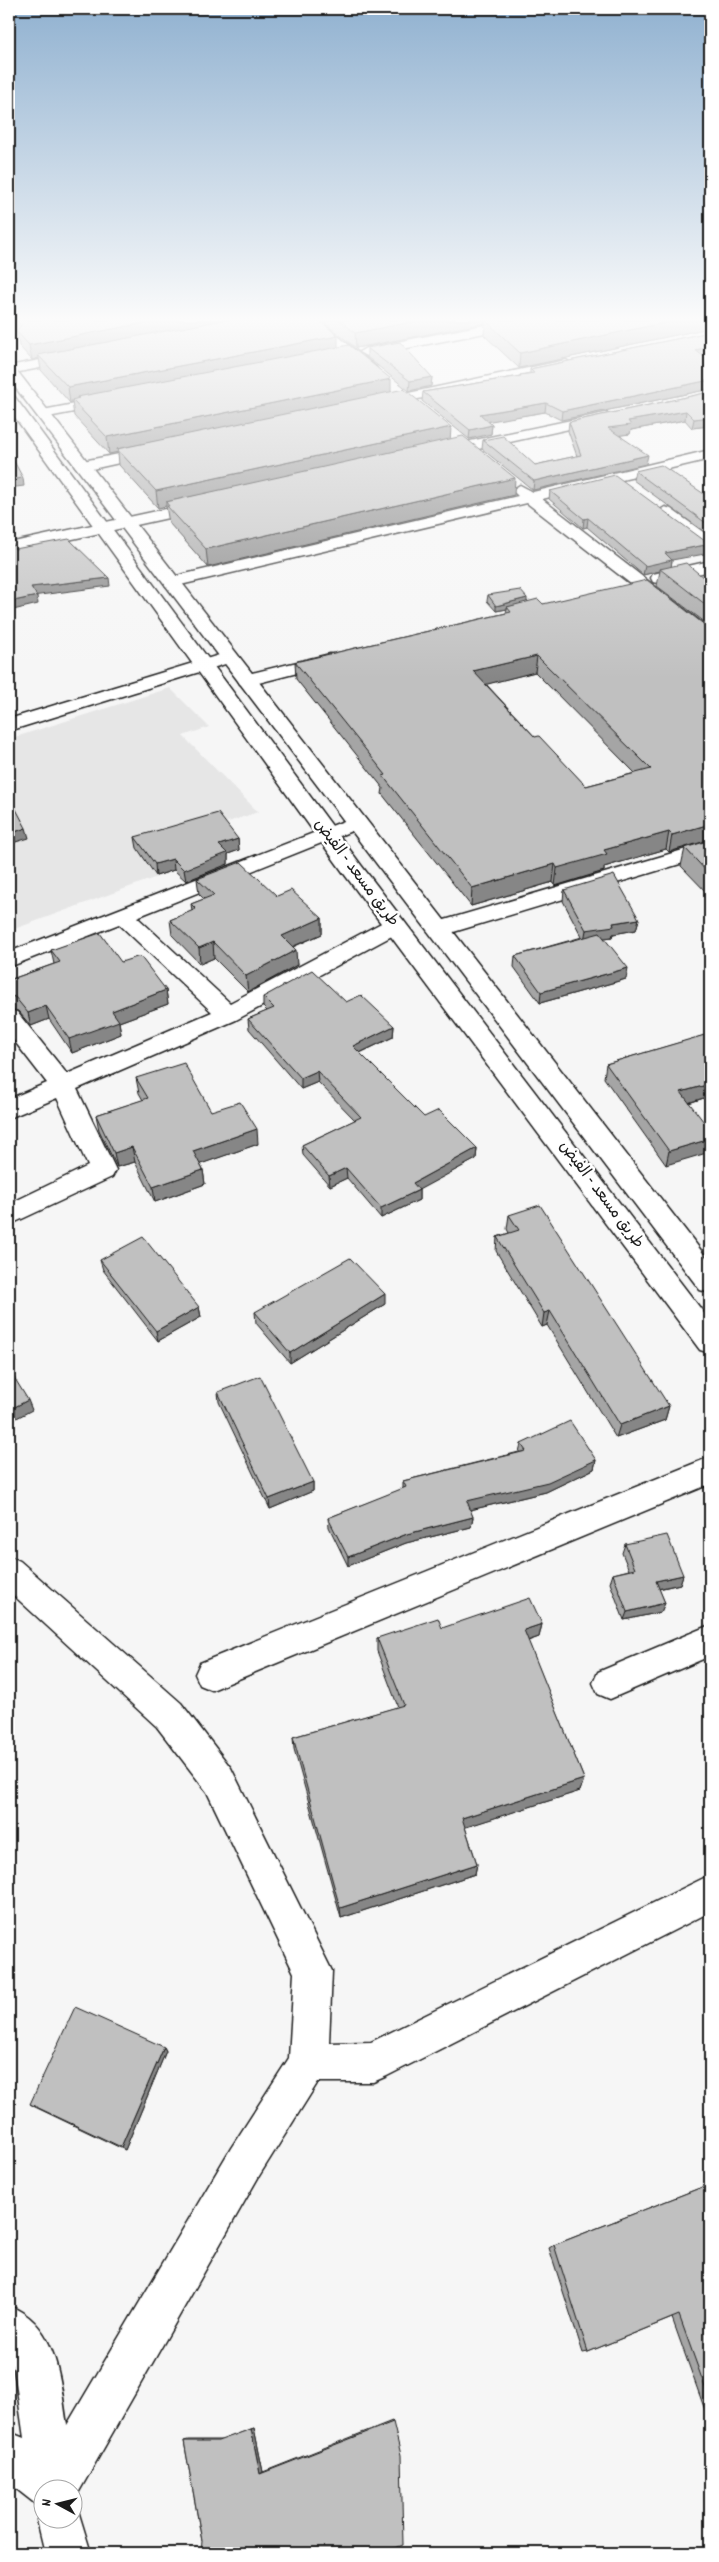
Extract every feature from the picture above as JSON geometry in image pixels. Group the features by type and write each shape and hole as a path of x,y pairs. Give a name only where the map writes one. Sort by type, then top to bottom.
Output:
{"street":[{"name":"طريق مسعد - الفيض","path":"39,440 327,834 710,1342"},
{"name":"طريق مسعد - الفيض","path":"62,440 710,1282"},
{"path":"458,440 480,458"},
{"path":"418,457 497,440"},
{"path":"83,466 171,448"},
{"path":"172,582 710,455"},
{"path":"615,476 631,488"},
{"path":"508,480 710,637"},
{"path":"9,548 214,504"},
{"path":"655,505 710,545"},
{"path":"622,587 710,566"},
{"path":"247,680 343,656"},
{"path":"9,725 229,657"},
{"path":"9,960 357,822"},
{"path":"439,929 710,848"},
{"path":"122,915 228,1014"},
{"path":"9,1109 228,1014 395,925"},
{"path":"9,1018 62,1086 103,1170 9,1215"},
{"path":"212,1674 710,1470"},
{"path":"9,1571 169,1715 219,1780 313,1970 308,2063 245,2162 58,2480"},
{"path":"610,1683 710,1640"},
{"path":"308,2063 373,2062 710,1893"},
{"path":"9,2328 35,2360 52,2480"},
{"path":"9,2454 42,2480"},
{"path":"62,2530 68,2553"}],"shaded area":[{"path":"170,688 209,727 183,736 258,812 219,825 239,847 9,931 9,739"}],"building":[{"path":"162,440 393,440 156,491 117,449"},
{"path":"447,440 467,440 515,478 206,549 167,506 169,506 166,502"},
{"path":"483,440 507,440 535,465 581,455 575,440 625,440 648,455 534,481"},
{"path":"9,452 23,478 9,480"},
{"path":"661,465 710,498 710,526 635,471"},
{"path":"615,475 705,541 710,542 710,544 665,553 672,560 645,566 588,518 584,519 550,491"},
{"path":"69,539 109,578 31,587 37,596 9,602 9,546 14,545 15,549"},
{"path":"686,563 710,583 710,608 660,569"},
{"path":"647,580 706,626 710,626 710,824 672,835 669,832 604,850 607,854 557,868 555,864 472,888 383,776 386,775 295,662 511,612 507,607 538,599 543,604","holes":["537,656 651,769 586,786 539,736 535,737 473,671"]},
{"path":"520,590 527,598 496,606 488,595"},
{"path":"9,796 26,828 9,834"},
{"path":"218,813 238,839 219,845 227,853 184,870 173,859 155,864 135,837"},
{"path":"710,840 710,875 685,848"},
{"path":"241,862 277,896 291,890 322,918 282,936 296,950 246,976 213,942 199,948 170,920 196,909 191,904 214,895 197,879"},
{"path":"614,875 639,919 613,923 614,926 586,930 564,890"},
{"path":"100,933 121,962 140,956 166,990 112,1011 119,1021 69,1039 46,1006 28,1013 15,997 9,996 9,980 60,962 51,950"},
{"path":"600,933 628,968 541,992 515,956"},
{"path":"312,970 346,1002 361,995 394,1026 353,1046 424,1117 439,1110 477,1148 413,1183 419,1190 381,1208 346,1168 329,1176 302,1145 361,1117 317,1071 301,1078 248,1019 274,1008 263,997"},
{"path":"710,1031 710,1084 681,1092 710,1130 710,1139 669,1151 606,1064 708,1034 707,1032"},
{"path":"184,1063 211,1111 240,1102 257,1129 193,1151 203,1170 153,1187 132,1147 114,1153 96,1115 148,1098 136,1078"},
{"path":"540,1205 669,1406 620,1425 550,1311 544,1313 497,1237 519,1230 509,1215"},
{"path":"143,1237 199,1307 156,1331 100,1260"},
{"path":"350,1258 385,1294 290,1353 255,1312"},
{"path":"9,1369 28,1400 9,1410"},
{"path":"260,1376 313,1482 269,1499 218,1392"},
{"path":"570,1421 596,1460 548,1482 467,1501 473,1517 407,1534 348,1557 328,1518 406,1487 403,1481 526,1451 521,1444"},
{"path":"667,1535 683,1575 656,1581 665,1603 627,1612 613,1574 635,1569 625,1544"},
{"path":"530,1598 542,1624 524,1630 584,1779 462,1818 477,1864 340,1908 293,1737 404,1705 377,1638 438,1618 442,1628"},
{"path":"75,2007 164,2047 121,2147 30,2104"},
{"path":"710,2184 710,2401 679,2315 588,2352 554,2245"},
{"path":"393,2422 401,2455 403,2545 383,2553 201,2553 202,2541 184,2441 218,2441 251,2429 260,2474"}]}
